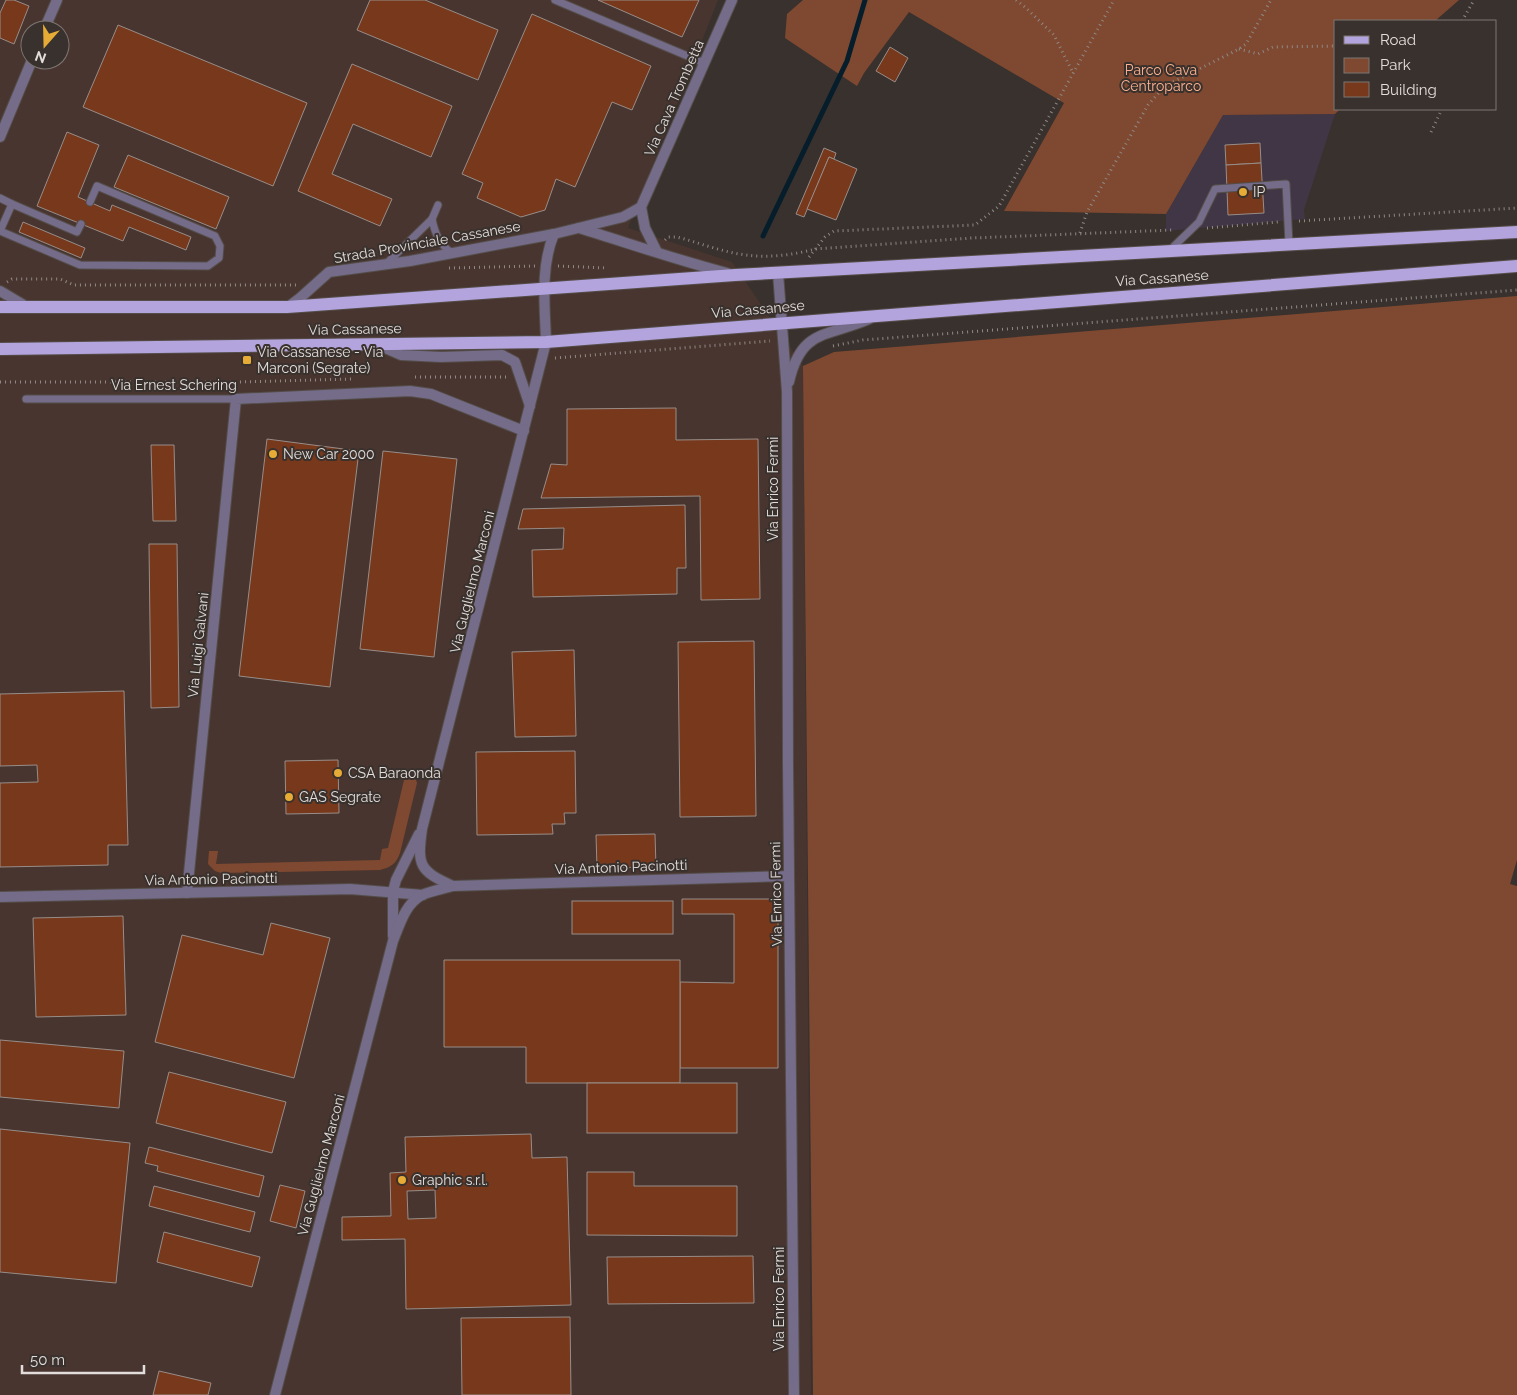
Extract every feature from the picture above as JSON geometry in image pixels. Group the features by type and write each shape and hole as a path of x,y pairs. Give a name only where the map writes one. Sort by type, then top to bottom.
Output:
{"main road":[{"name":"Via Cassanese","path":"0,307 287,307 735,275 1517,232"},
{"name":"Via Cassanese","path":"0,350 546,342 782,322 1517,266"}],"street":[{"path":"48,20 57,0"},
{"name":"Via Cava Trombetta","path":"641,207 732,0"},
{"path":"0,137 28,70"},
{"path":"578,227 623,216 641,207 645,228 657,252"},
{"path":"578,227 683,262 735,275"},
{"name":"Strada Provinciale Cassanese","path":"287,307 329,272 452,253 554,234 578,227"},
{"path":"546,342 545,288 550,244 554,234"},
{"name":"Via Enrico Fermi","path":"778,273 787,392 794,1395"},
{"path":"0,291 28,308"},
{"name":"Via Enrico Fermi","path":"787,392 796,359 812,340 818,336 852,326 878,315"},
{"name":"Via Guglielmo Marconi","path":"453,886 432,877 424,869 419,854 422,829 546,342"},
{"path":"375,344 401,355 441,357 502,355 515,362 530,406"},
{"name":"Via Ernest Schering","path":"236,399 410,391 431,394 524,431"},
{"name":"Via Luigi Galvani","path":"186,893 236,399"},
{"name":"Via Guglielmo Marconi","path":"393,941 393,892 400,871 422,829"},
{"name":"Via Antonio Pacinotti","path":"453,886 789,876"},
{"name":"Via Guglielmo Marconi","path":"275,1395 393,941 404,914 413,902 423,895 453,886"},
{"name":"Via Antonio Pacinotti","path":"0,897 350,889 423,895"}],"lane":[{"path":"555,0 704,63"},
{"path":"1169,251 1199,222 1215,189 1286,184 1289,244"},
{"path":"12,204 0,231 80,265 208,266 219,258 220,246 215,236 97,186 90,202"},
{"path":"0,198 77,232 81,224"},
{"path":"386,264 432,219 438,205"},
{"path":"432,219 439,241 444,248 452,253"},
{"name":"Via Ernest Schering","path":"26,399 236,399"}],"path":[{"path":"1016,0 1054,35 1073,74"},
{"path":"798,272 825,237 834,231 975,225 999,206 1114,0"},
{"path":"1080,233 1087,212 1156,94 1176,80 1240,49 1251,37 1271,0"},
{"path":"1463,20 1474,0"},
{"path":"1240,49 1258,54 1273,47 1334,46"},
{"path":"1430,132 1441,110"},
{"path":"812,340 822,345 831,346 863,340 1517,290"},
{"path":"542,360 783,340"},
{"path":"412,377 513,377 520,374"},
{"path":"0,382 240,382 354,379"}],"shaded area":[{"path":"0,0 718,0 628,228 732,262 803,366 811,1395 0,1395"},
{"path":"1335,114 1304,210 1305,219 1166,231 1166,214 1223,115"}],"green space":[{"name":"Parco Cava Centroparco","path":"803,0 1459,0 1436,20 1334,20 1334,110 1339,110 1335,114 1223,115 1166,214 1004,211 1064,103 909,12 864,73 857,86 785,38 787,14"},
{"path":"1517,296 1517,860 1510,884 1517,886 1517,1395 813,1395 803,366 834,352"},
{"path":"411,777 417,783 400,853 393,865 387,868 380,870 221,873 215,871 208,864 209,851 218,851 216,864 380,860 382,849 388,848 404,780"}],"building":[{"path":"6,0 14,0 29,6 23,20 20,20 20,29 14,44 0,38 0,13"},
{"path":"370,0 425,0 498,30 478,80 357,30"},
{"path":"598,0 699,0 682,37"},
{"path":"532,14 651,66 632,110 612,102 575,187 556,179 545,210 521,217 477,198 483,183 462,174"},
{"path":"118,25 307,103 273,186 83,107"},
{"path":"890,47 908,58 895,82 876,71"},
{"path":"352,64 452,106 431,157 353,124 332,174 392,199 380,226 298,191"},
{"path":"67,132 99,145 78,197 110,211 112,205 191,237 186,250 129,227 123,241 37,206"},
{"path":"1260,143 1261,163 1226,165 1225,145"},
{"path":"824,148 836,153 834,159 829,157 804,217 796,214"},
{"path":"128,155 229,197 216,229 114,187"},
{"path":"829,157 857,169 836,220 807,209"},
{"path":"1261,163 1264,213 1228,215 1226,165"},
{"path":"23,222 85,248 81,258 19,232"},
{"path":"676,408 676,440 758,439 760,599 701,600 700,496 541,498 551,464 567,465 567,409"},
{"path":"267,439 359,451 330,687 239,676"},
{"path":"151,445 174,445 176,521 153,521"},
{"path":"383,451 457,459 434,657 360,649"},
{"path":"685,505 686,568 677,568 677,594 533,597 532,550 563,549 564,528 518,529 523,509"},
{"path":"149,544 177,544 179,707 151,708"},
{"path":"754,641 756,816 680,817 678,642"},
{"path":"574,650 576,736 515,737 512,652"},
{"path":"124,691 128,845 108,845 108,865 0,867 0,783 38,782 37,765 0,766 0,694"},
{"path":"575,751 576,813 564,813 565,824 552,824 553,834 477,835 476,752"},
{"path":"338,760 339,813 286,814 285,761"},
{"path":"655,834 656,867 597,868 596,835"},
{"path":"682,899 778,899 778,1068 680,1068 680,982 734,983 734,914 682,914"},
{"path":"572,901 673,901 673,934 572,934"},
{"path":"123,916 126,1015 36,1017 33,918"},
{"path":"271,923 330,938 294,1078 155,1042 182,935 263,955"},
{"path":"444,960 680,960 680,1083 526,1083 526,1047 444,1047"},
{"path":"0,1040 124,1051 119,1108 0,1097"},
{"path":"169,1072 286,1102 272,1153 156,1123"},
{"path":"587,1083 737,1083 737,1133 587,1133"},
{"path":"0,1129 130,1143 116,1283 0,1272"},
{"path":"531,1134 532,1158 567,1157 571,1305 406,1309 405,1239 342,1240 342,1217 391,1216 390,1173 406,1172 405,1137","holes":["435,1190 436,1218 408,1219 407,1191"]},
{"path":"149,1147 264,1176 259,1197 157,1171 158,1166 145,1163"},
{"path":"587,1172 634,1172 634,1186 737,1186 737,1236 587,1235"},
{"path":"280,1185 305,1191 296,1228 270,1221"},
{"path":"154,1186 255,1212 250,1232 149,1206"},
{"path":"164,1232 260,1257 252,1287 157,1262"},
{"path":"753,1256 754,1303 608,1304 607,1257"},
{"path":"570,1317 571,1395 462,1395 461,1318"},
{"path":"159,1371 211,1383 208,1395 153,1395"}],"waterway":[{"path":"763,236 847,61 865,0"}],"place":[{"name":"IP","path":"1243,192"},
{"name":"Via Cassanese - Via Marconi (Segrate)","path":"247,360"},
{"name":"New Car 2000","path":"273,454"},
{"name":"CSA Baraonda","path":"338,773"},
{"name":"GAS Segrate","path":"289,797"},
{"name":"Graphic s.r.l.","path":"402,1180"}]}
